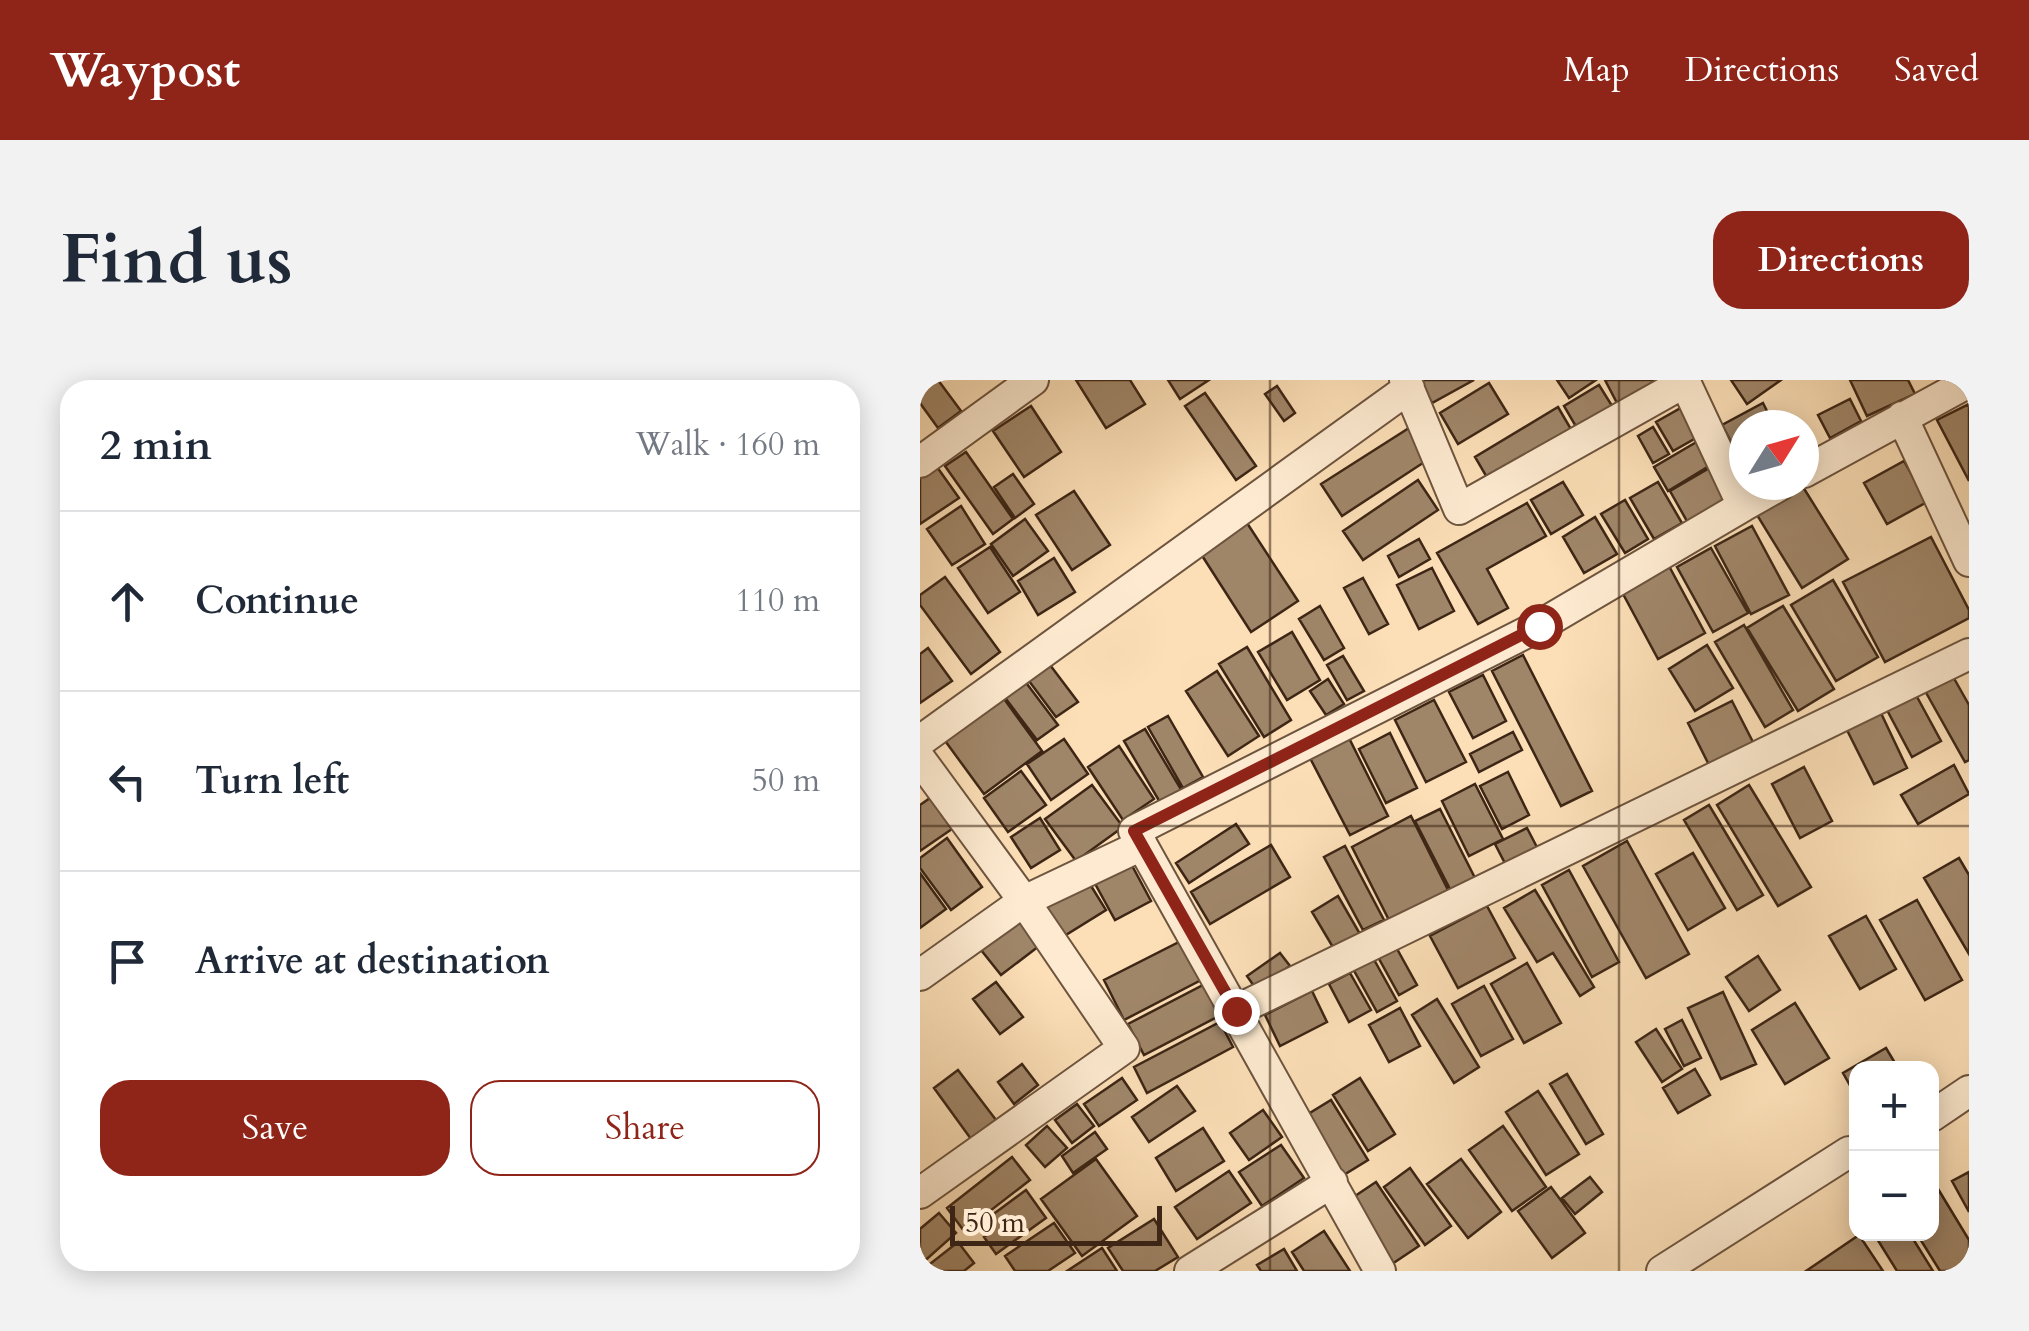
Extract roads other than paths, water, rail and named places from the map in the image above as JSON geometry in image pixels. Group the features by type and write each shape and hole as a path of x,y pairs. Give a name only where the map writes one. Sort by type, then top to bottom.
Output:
{"street":[{"path":"925,448 1032,380"},
{"path":"920,741 1407,384 1460,509 1684,381 1742,506"},
{"path":"1819,462 1912,402 1969,382"},
{"path":"1912,402 1969,561"},
{"path":"1380,1271 1134,831 1539,626 1753,500"},
{"path":"1236,1011 1969,654"},
{"path":"920,759 1024,900 1124,1048 920,1193"},
{"path":"920,975 1024,900 1142,845"},
{"path":"1939,1111 1969,1091"},
{"path":"1662,1271 1849,1152"},
{"path":"1190,1271 1332,1182"}]}
